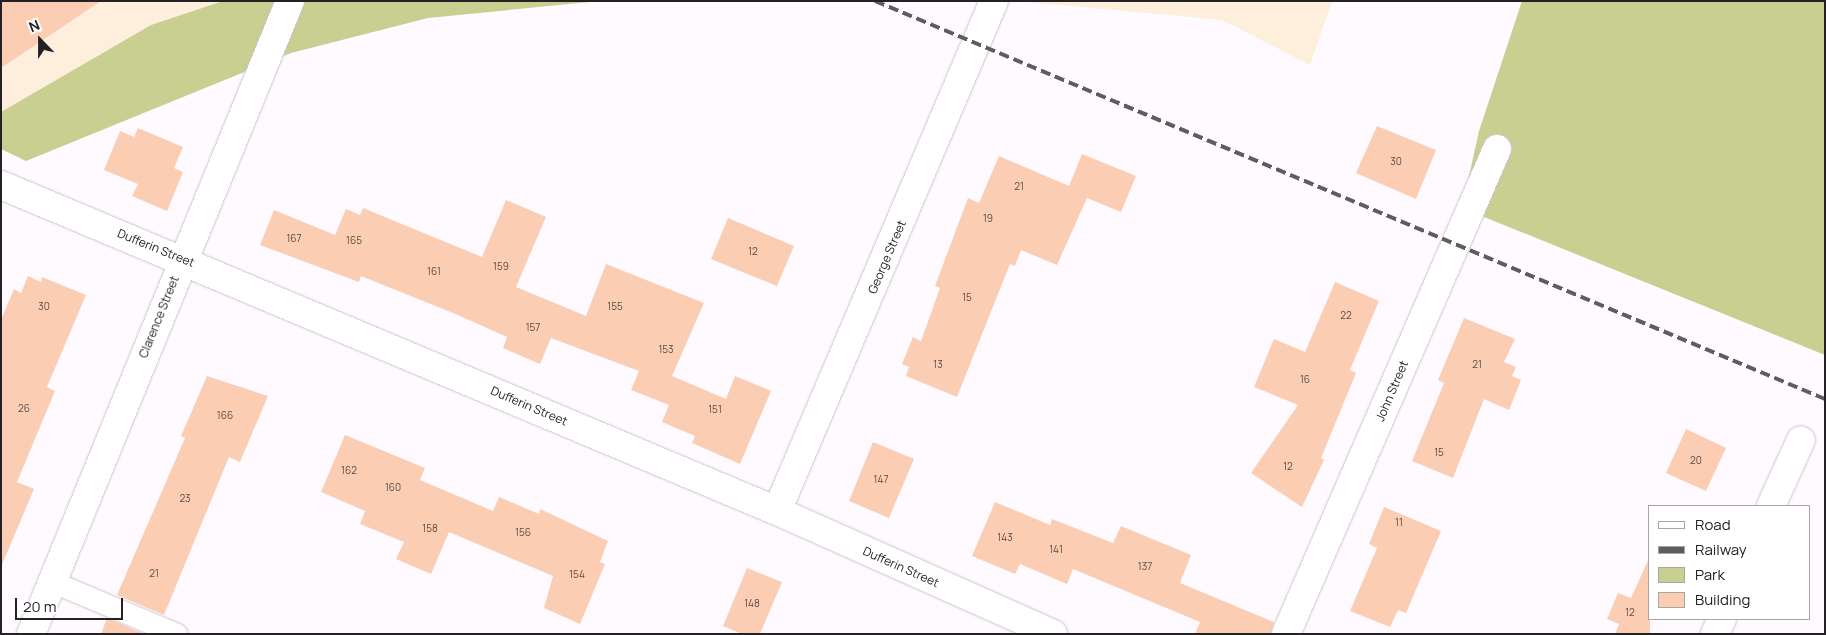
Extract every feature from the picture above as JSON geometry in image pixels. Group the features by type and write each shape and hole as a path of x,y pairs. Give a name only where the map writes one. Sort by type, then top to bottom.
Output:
{"street":[{"name":"Clarence Street","path":"31,634 182,258 290,1"},
{"name":"George Street","path":"777,511 994,1"},
{"name":"John Street","path":"1286,634 1497,149"},
{"name":"Dufferin Street","path":"1,185 182,258 777,511 1008,625 1053,634"},
{"path":"1771,505 1801,440"},
{"path":"1715,634 1722,620"}],"lane":[{"path":"53,582 177,634"}],"shaded area":[{"path":"1,1 223,1 151,25 1,112"},
{"path":"1015,1 1332,1 1310,65 1222,20"}],"green space":[{"path":"223,1 600,1 428,18 291,53 26,161 1,149 1,112 151,25"},
{"path":"1522,1 1825,1 1825,355 1462,208 1479,131"}],"building":[{"path":"1,1 101,1 1,68"},
{"path":"1377,126 1436,150 1416,199 1356,173"},
{"path":"138,128 183,147 174,168 183,172 167,211 132,196 138,184 104,170 120,131 134,137"},
{"path":"1082,154 1136,176 1121,212 1087,198 1057,265 1021,250 1015,266 1010,264 957,397 906,376 909,367 902,364 913,337 921,341 940,288 935,286 968,198 979,203 999,156 1069,186"},
{"path":"506,200 546,217 516,287 586,316 606,264 704,303 672,376 726,399 735,376 771,391 740,464 692,443 695,436 662,422 669,405 631,390 639,371 551,338 540,364 503,348 507,337 458,315 361,276 359,282 260,245 274,210 335,235 346,209 360,215 363,208 482,257"},
{"path":"728,218 794,246 777,286 711,259"},
{"path":"28,276 41,282 42,277 86,295 47,387 55,391 17,482 34,489 1,567 1,320 14,289 21,293"},
{"path":"1335,282 1379,301 1350,370 1356,373 1321,458 1324,460 1302,507 1251,473 1298,405 1254,387 1274,339 1305,352"},
{"path":"1464,318 1515,339 1504,362 1516,367 1512,376 1521,380 1509,410 1484,399 1453,478 1412,461 1444,383 1438,380"},
{"path":"207,376 268,396 240,462 229,457 164,615 117,595 185,438 181,436"},
{"path":"1686,429 1726,448 1706,491 1666,473"},
{"path":"345,435 425,468 420,480 493,511 499,497 539,514 540,509 608,541 600,562 605,564 580,624 544,608 553,576 449,532 431,574 396,559 404,542 360,524 365,511 321,492"},
{"path":"873,442 914,459 889,518 849,501"},
{"path":"995,502 1050,525 1052,519 1113,543 1121,526 1191,555 1180,583 1274,622 1271,634 1195,634 1200,622 1073,569 1067,584 1020,564 1015,574 972,556"},
{"path":"1384,507 1441,531 1406,613 1398,610 1390,627 1350,611 1377,548 1369,544"},
{"path":"1648,560 1648,620 1650,620 1650,634 1615,634 1619,624 1607,619 1618,593 1631,598"},
{"path":"747,568 782,582 760,634 742,634 723,626"},
{"path":"107,618 144,634 101,634"}],"railway":[{"path":"875,1 1825,399"}]}
